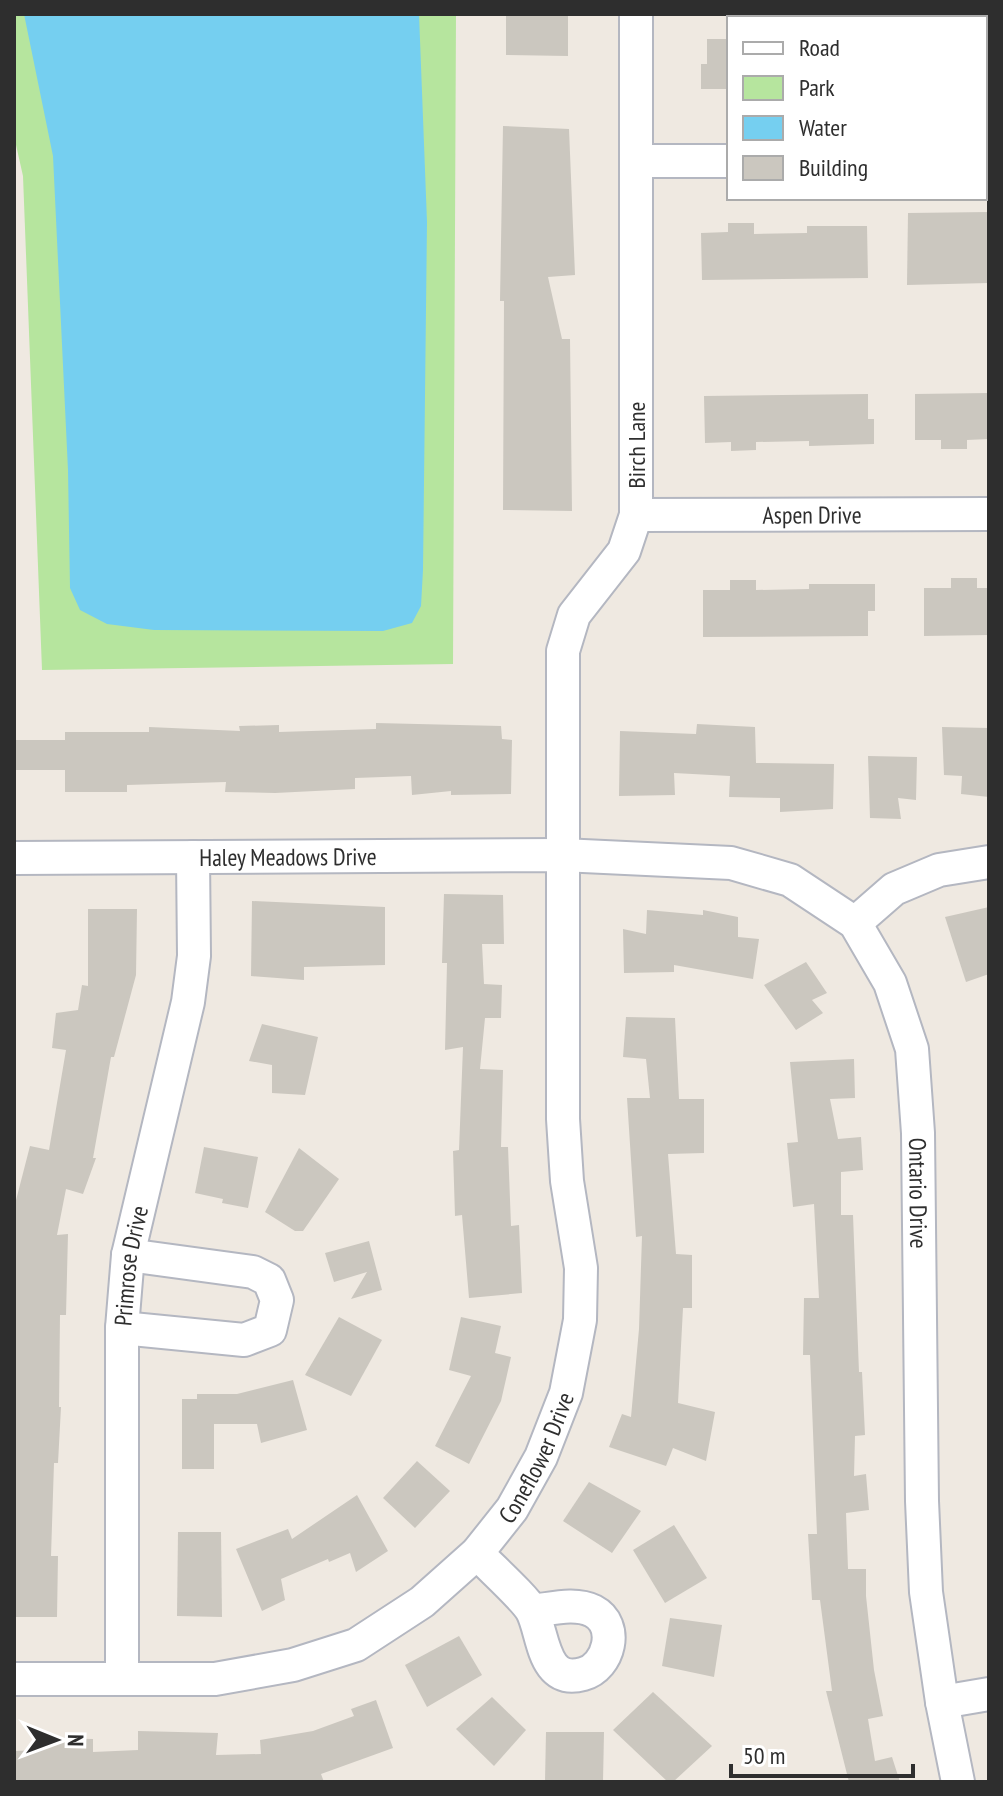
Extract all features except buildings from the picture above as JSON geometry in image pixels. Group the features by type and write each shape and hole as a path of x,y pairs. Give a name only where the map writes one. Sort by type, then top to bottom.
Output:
{"street":[{"name":"Birch Lane","path":"562,855 563,651 574,615 624,551 636,515 636,14"},
{"path":"637,161 727,161"},
{"name":"Aspen Drive","path":"636,515 989,514"},
{"name":"Haley Meadows Drive","path":"14,858 562,855"},
{"name":"Ontario Drive","path":"562,855 731,863 790,880 855,923 890,983 912,1049 918,1133 922,1501 926,1592 942,1702 958,1782"},
{"name":"Coneflower Drive","path":"14,1679 215,1679 293,1665 356,1645 422,1602 477,1553 512,1509 541,1457 566,1393 580,1320 581,1268 567,1181 563,1119 562,855"},
{"name":"Primrose Drive","path":"122,1679 122,1328 128,1255 188,1002 194,956 193,857"},
{"path":"855,923 894,889 939,870 989,862"},
{"path":"122,1328 244,1340 270,1330 277,1300 269,1280 253,1272 128,1255"},
{"path":"477,1553 532,1611"},
{"path":"942,1702 989,1694"}],"green space":[{"path":"14,14 456,14 453,664 42,670 23,176 14,136"}],"water":[{"path":"24,14 419,14 427,222 423,570 421,606 412,623 383,631 154,630 107,624 80,610 70,588 68,470 53,156"}]}
